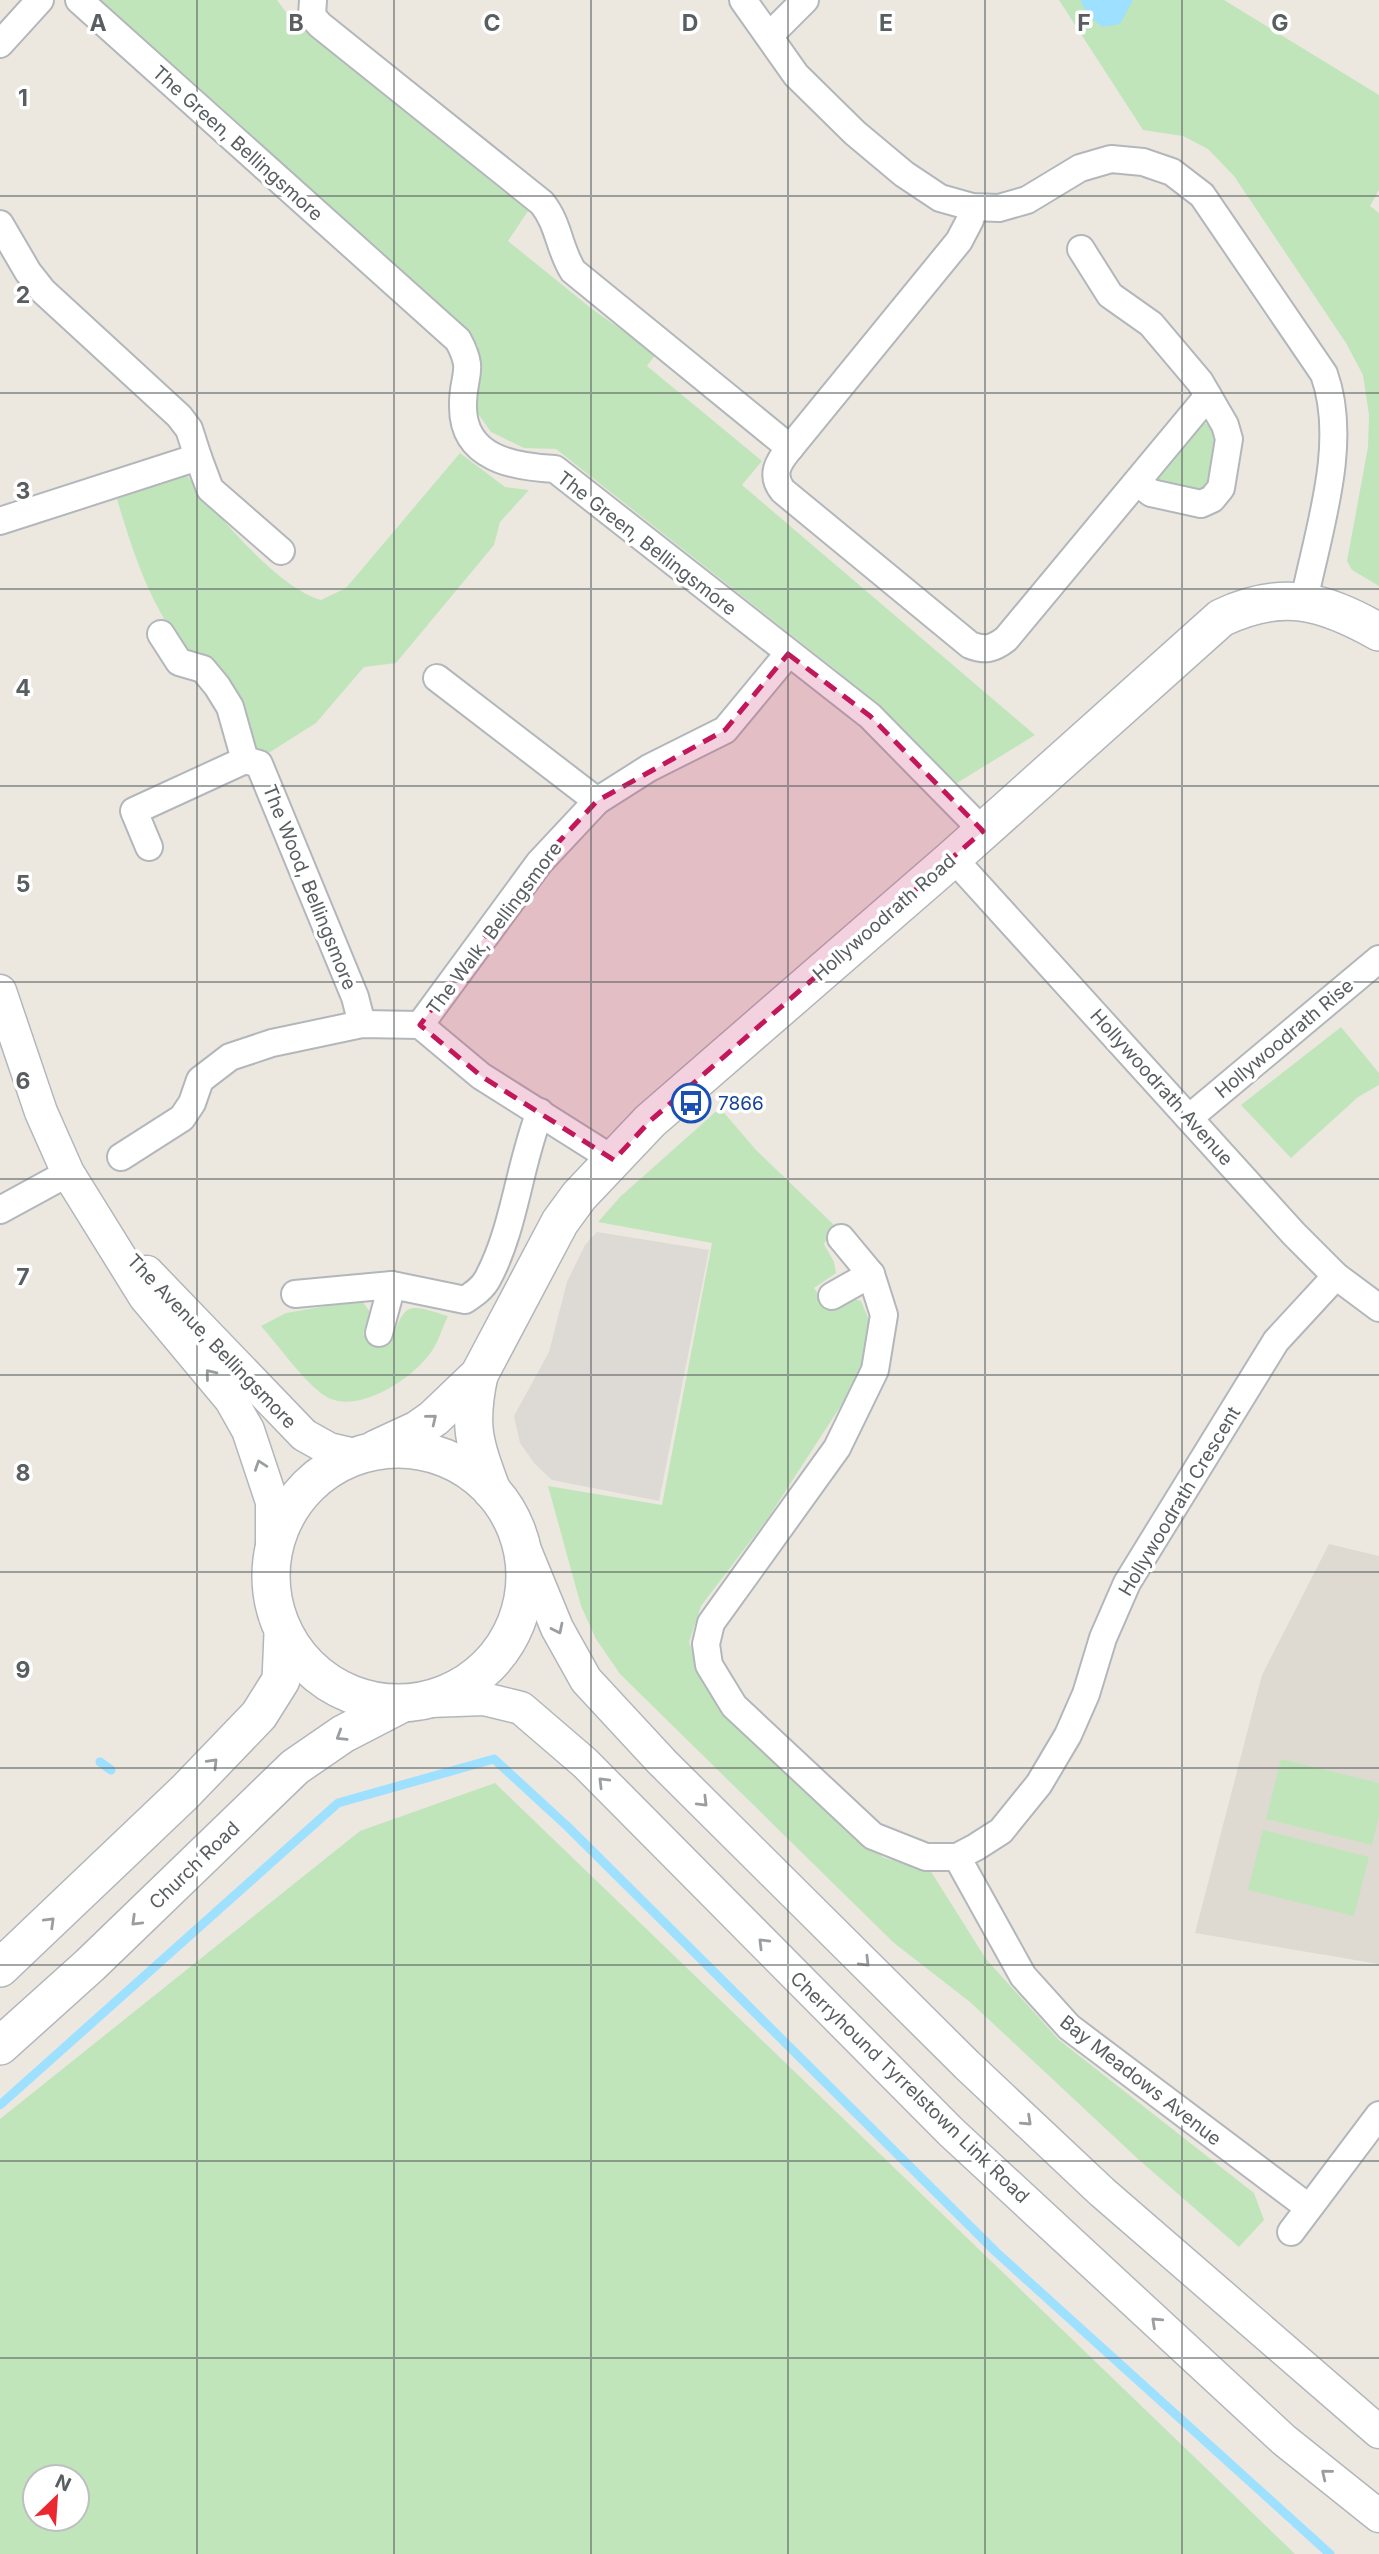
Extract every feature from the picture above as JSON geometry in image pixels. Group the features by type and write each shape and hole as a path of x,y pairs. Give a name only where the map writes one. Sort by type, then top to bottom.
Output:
{"main road":[{"name":"Hollywoodrath Road","path":"283,1634 270,1592 272,1549 288,1508 317,1476 417,1430 435,1418 478,1375 560,1222 579,1196 650,1121 699,1076 953,858 1221,618 1249,604 1277,600 1304,601 1342,611 1379,632"},
{"name":"Hollywoodrath Road","path":"478,1375 471,1411 473,1437 492,1491"},
{"path":"366,1452 399,1448 441,1456 477,1476 492,1491"},
{"name":"Church Road","path":"0,2046 90,1965 295,1767 343,1734 415,1703 466,1685 497,1658 517,1623 526,1584 522,1544 505,1506 492,1491"},
{"path":"283,1634 304,1663 332,1686 365,1700 415,1703"},
{"path":"0,1968 175,1802 259,1715 281,1679 283,1634"}],"street":[{"path":"0,44 40,0"},
{"name":"The Green, Bellingsmore","path":"79,0 458,340 470,362 462,411 471,436 480,448 510,464 555,469 870,716 983,831"},
{"path":"313,0 312,16 320,25 542,203 552,215 562,254 573,271 790,448"},
{"path":"743,0 796,75 855,133 940,198 972,207 999,208 1027,200 1080,168 1111,159 1143,162 1172,172 1202,195 1324,374 1333,397 1333,460 1304,601"},
{"path":"769,36 805,0"},
{"path":"972,207 970,220 959,241 790,448 779,462 776,472 776,484 783,491 970,645 981,650 994,648 1006,639 1208,396"},
{"path":"0,224 28,272 43,291 179,416 189,429 210,489 281,551"},
{"path":"1081,249 1110,295 1151,324 1208,396 1225,425 1229,439 1221,488 1212,499 1201,504 1164,496 1151,493 1137,482"},
{"path":"0,521 198,457"},
{"name":"The Wood, Bellingsmore","path":"161,634 179,662 203,669 217,685 230,707 245,760 259,764 355,997 362,1024"},
{"name":"The Walk, Bellingsmore","path":"420,1025 539,863 597,801 649,768 725,730 788,654"},
{"path":"437,678 597,801"},
{"path":"149,848 134,811 245,760"},
{"name":"Hollywoodrath Avenue","path":"953,858 1336,1276 1379,1308"},
{"name":"Hollywoodrath Rise","path":"1189,1118 1379,959"},
{"name":"The Avenue, Bellingsmore","path":"0,991 41,1112 68,1173 145,1297 231,1400 248,1430 272,1502 272,1549"},
{"path":"121,1157 182,1118 192,1103 200,1080 230,1057 272,1043 362,1024 420,1025 481,1076 614,1160"},
{"path":"295,1294 392,1285 465,1300 479,1291 488,1279 499,1250 530,1137 540,1112"},
{"path":"0,1210 68,1173"},
{"name":"The Avenue, Bellingsmore","path":"110,1238 166,1289 304,1435 328,1449 366,1452"},
{"path":"841,1238 871,1274 884,1315 875,1370 836,1448 711,1623 706,1644 709,1665 734,1706 873,1836 926,1857 957,1857"},
{"path":"832,1296 871,1274"},
{"name":"Hollywoodrath Crescent","path":"957,1857 1001,1831 1039,1784 1086,1694 1103,1638 1134,1571 1276,1341 1336,1276"},
{"path":"379,1333 392,1285"},
{"path":"522,1544 557,1628 586,1680 662,1762 967,2065 1093,2183 1379,2432"},
{"name":"Cherryhound Tyrrelstown Link Road","path":"415,1703 484,1699 521,1708 584,1763 951,2132 1283,2440 1379,2516"},
{"name":"Bay Meadows Avenue","path":"957,1857 1023,1976 1069,2027 1308,2207"},
{"path":"1291,2232 1379,2115"}],"highlighted area":[{"path":"788,654 870,716 983,831 650,1121 614,1160 481,1076 420,1025 539,863 597,801 725,730"}],"shaded area":[{"path":"597,1232 709,1250 659,1501 552,1480 535,1464 520,1443 514,1416 549,1352 567,1282 585,1245"},
{"path":"1329,1544 1379,1556 1379,1964 1195,1933 1262,1675"}],"green space":[{"path":"100,0 277,0 291,19 528,211 508,241 592,309 656,354 647,366 762,461 742,485 1035,735 957,783 837,671 556,449 524,448 491,432 474,408 478,346 464,328"},
{"path":"1059,0 1224,0 1379,95 1379,190 1370,206 1379,213 1379,586 1352,570 1347,561 1368,447 1369,415 1363,375 1346,343 1234,176 1208,149 1183,136 1143,130"},
{"path":"1199,422 1208,424 1216,437 1207,484 1202,489 1160,483 1155,476"},
{"path":"460,453 505,487 529,490 500,522 494,545 396,663 364,667 316,723 259,759 238,697 226,674 215,663 186,649 173,633 152,597 117,499 186,474 229,527 266,564 303,592 321,600 346,588"},
{"path":"1341,1027 1379,1073 1379,1085 1358,1097 1291,1158 1241,1105"},
{"path":"720,1108 756,1150 834,1225 824,1244 834,1262 836,1273 814,1288 826,1306 848,1297 861,1301 870,1322 869,1344 853,1387 768,1518 701,1606 689,1642 707,1689 841,1823 884,1858 930,1870 986,1959 1059,2040 1254,2193 1264,2220 1239,2247 1138,2159 970,2002 894,1943 620,1674 596,1639 581,1606 548,1486 662,1505 712,1243 598,1222 620,1197"},
{"path":"361,1300 370,1312 363,1334 391,1343 400,1319 410,1309 424,1309 448,1316 432,1351 420,1365 395,1385 365,1399 350,1402 335,1400 322,1394 305,1379 261,1326 286,1313"},
{"path":"1281,1759 1379,1783 1379,1817 1372,1845 1266,1819"},
{"path":"495,1783 1295,2554 0,2554 0,2119 360,1831"},
{"path":"1263,1830 1369,1857 1354,1916 1248,1890"}],"water":[{"path":"1080,0 1133,0 1120,24 1102,27 1088,15"}],"waterway":[{"path":"0,2105 338,1803 494,1759 568,1827 996,2252 1330,2554"},
{"path":"100,1762 111,1770"}],"place":[{"name":"7866","path":"691,1103"}]}
